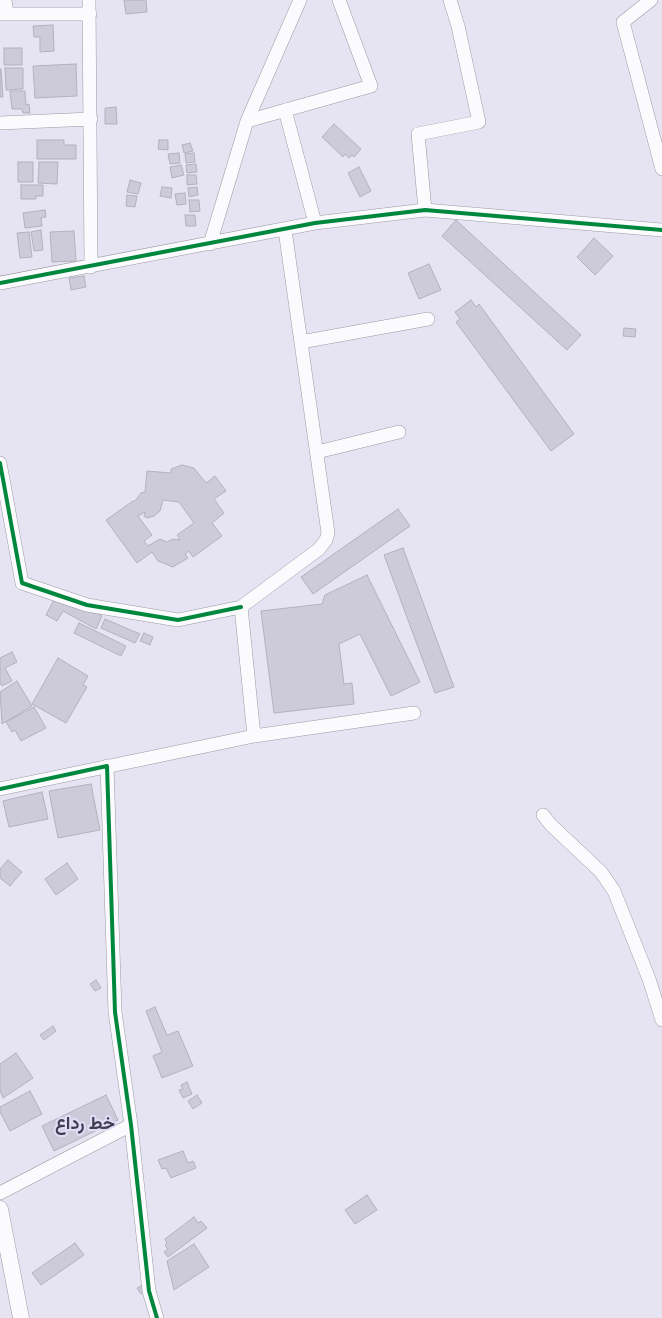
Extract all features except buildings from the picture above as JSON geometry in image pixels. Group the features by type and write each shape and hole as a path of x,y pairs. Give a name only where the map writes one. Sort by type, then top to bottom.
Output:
{"main road":[{"path":"0,1209 21,1318"}],"street":[{"path":"5,0 4,14 90,14"},
{"path":"89,0 91,267"},
{"path":"210,244 248,121 300,0"},
{"path":"248,121 371,86 339,0"},
{"path":"425,210 418,134 479,122 458,26 450,0"},
{"path":"651,0 623,22 662,169"},
{"path":"285,110 315,223"},
{"path":"0,123 91,119"},
{"path":"0,283 91,267 315,223 425,210 662,230"},
{"path":"0,462 22,583 87,605 178,620 241,607 319,549 326,540 328,533 285,230"},
{"path":"301,342 428,319"},
{"path":"317,452 399,432"},
{"path":"241,607 254,736"},
{"path":"0,789 254,736 414,713"},
{"path":"107,766 114,1012 131,1125 149,1290 157,1318"},
{"path":"543,815 551,826 601,872 614,892 649,979 662,1020"},
{"path":"0,1193 131,1125"}],"cycle path":[{"path":"0,283 315,223 425,210 662,230"},
{"path":"0,463 22,583 87,605 178,620 241,607"},
{"path":"0,789 107,766 115,1012 131,1125 149,1291 157,1318"}],"district":[{"name":"خط رداع","path":"85,1124"}]}
